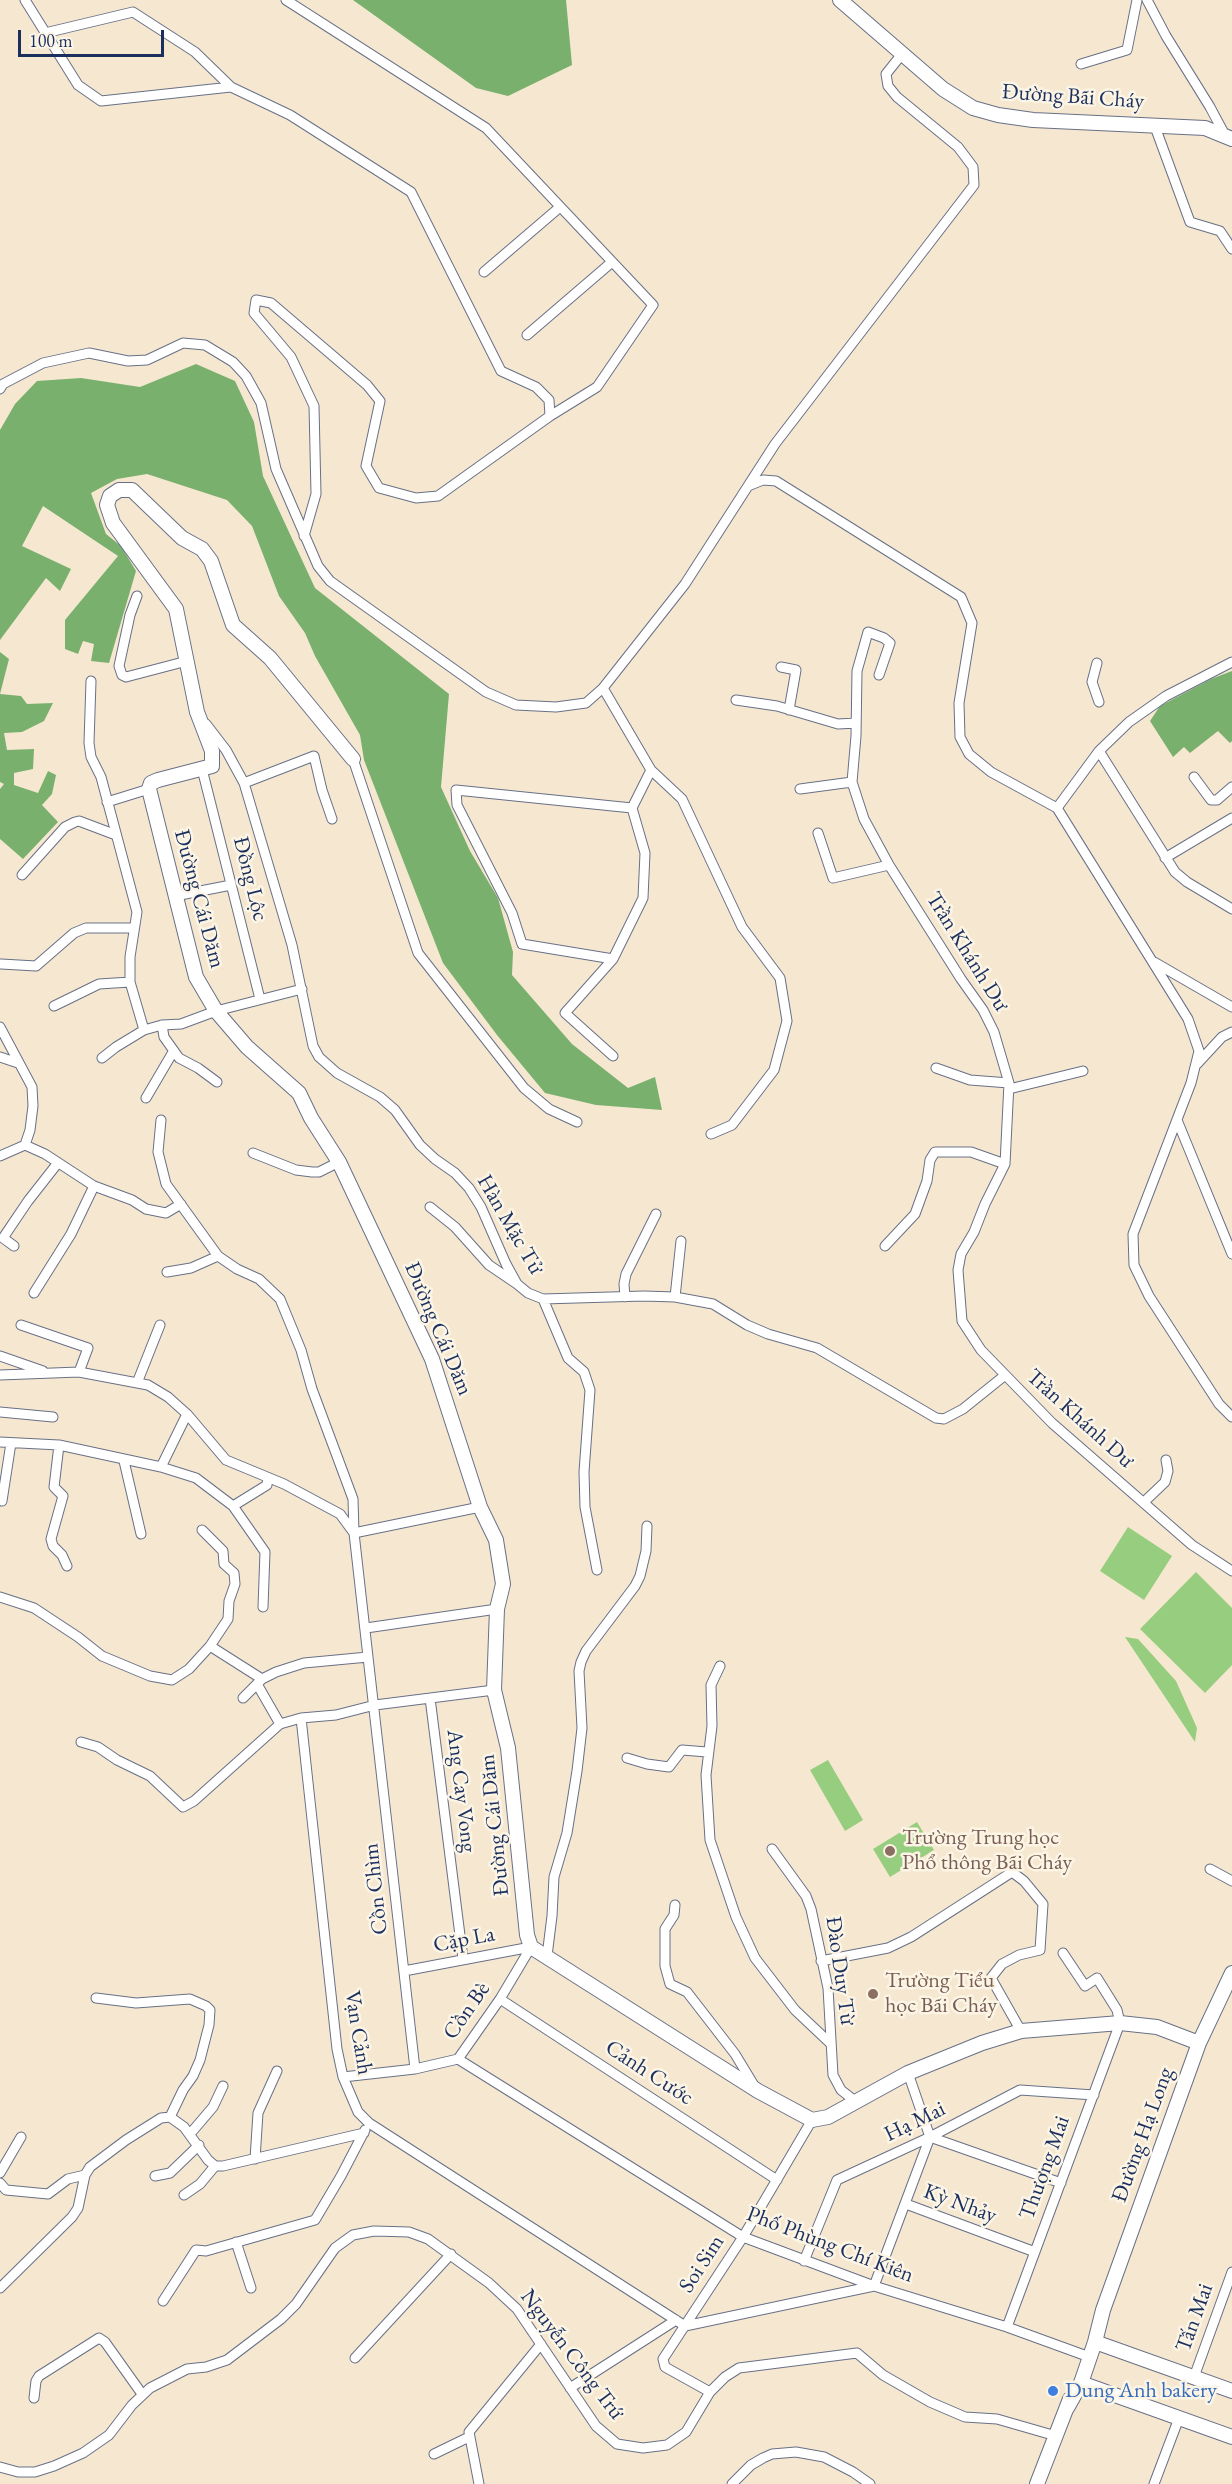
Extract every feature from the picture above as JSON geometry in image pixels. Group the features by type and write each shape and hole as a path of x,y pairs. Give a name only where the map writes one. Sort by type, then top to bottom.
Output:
{"street":[{"path":"25,0 78,85 101,101 231,87"},
{"path":"286,0 486,128 653,306 597,387 550,416 438,496 416,498 379,488 366,466 380,400 367,385 271,303 256,300 254,313 291,357 314,406 316,494 304,536"},
{"name":"Đường Bãi Cháy","path":"840,0 943,89 973,108 1033,120 1205,128 1228,137"},
{"path":"1081,64 1127,50 1137,0"},
{"path":"1147,0 1166,36 1228,137"},
{"path":"45,33 133,12 195,52 231,87 290,115 411,192 501,371 536,387 549,400 550,416"},
{"path":"0,388 3,384 43,363 89,353 128,361 147,360 183,343 205,345 233,362 246,376 261,403 276,469 318,566 330,581 486,692 516,705 555,707 586,703 603,688 685,584 775,444 974,184 973,166 958,147 897,97 888,86 886,74 902,54"},
{"path":"1154,124 1190,222 1220,231 1232,249"},
{"path":"484,272 560,207"},
{"path":"527,335 612,262"},
{"path":"748,486 763,480 776,481 961,597 972,623 959,703 960,737 969,754 991,772 1057,808 1188,1019 1199,1051 1178,1120 1133,1234 1134,1265 1149,1296 1219,1404 1232,1416"},
{"path":"107,802 149,789 151,783 158,780 212,766 213,760 207,732 197,712 176,609 113,523 107,505 110,496 119,490 132,490 182,538 202,549 211,561 232,625 270,658 353,759 418,953 524,1088 549,1109 577,1122"},
{"path":"137,596 130,615 119,666 122,675 126,677 187,661"},
{"name":"Trần Khánh Dư","path":"879,675 890,643 868,632 857,671 852,782 864,819 889,865 983,1010 994,1032 1009,1086 1005,1164 974,1232 961,1254 958,1270 962,1321 981,1350 1004,1376 1053,1423 1192,1545 1232,1571"},
{"path":"1057,808 1099,751 1129,722 1166,696 1232,662"},
{"path":"1097,663 1092,682 1099,702"},
{"path":"781,667 796,670 789,710"},
{"path":"91,681 89,743 91,757 100,777 137,912 130,957 130,982 144,1030"},
{"path":"603,688 651,770 682,799 742,927 780,978 787,1021 774,1070 732,1125 711,1134"},
{"path":"736,700 789,710 838,724 856,723"},
{"name":"Hàn Mặc Tử","path":"197,712 226,750 244,783 292,945 314,1046 320,1057 337,1073 380,1097 395,1110 420,1144 435,1159 455,1173 469,1188 481,1207 517,1284 528,1293 543,1299 675,1297 713,1304 747,1325 768,1334 817,1348 936,1418 944,1419 963,1409 1004,1376"},
{"path":"1099,751 1175,872 1186,882 1232,909"},
{"path":"244,783 314,756 332,819"},
{"name":"Đồng Lộc","path":"202,769 260,999"},
{"path":"613,1056 565,1013 612,959 643,898 645,853 632,808 651,770"},
{"path":"1194,777 1211,800 1217,800 1232,787"},
{"path":"800,789 852,782"},
{"name":"Đường Cái Dăm","path":"149,789 196,977 216,1011 247,1047 299,1093 310,1118 339,1162 432,1359 480,1507 496,1540 503,1584 497,1609 494,1690 508,1748 527,1935 531,1947"},
{"path":"612,959 522,944 512,912 457,805 456,790 632,808"},
{"path":"1165,858 1232,818"},
{"path":"22,875 65,827 75,822 79,821 116,835"},
{"path":"818,833 833,878 889,865"},
{"path":"175,896 231,885"},
{"path":"0,963 36,966 74,933 86,928 134,928"},
{"path":"1152,961 1232,1006"},
{"path":"0,963 3,968 0,975"},
{"path":"54,1006 99,984 130,982"},
{"path":"102,1058 144,1030 162,1025 181,1024 216,1011 302,990"},
{"path":"162,1025 164,1037 173,1052 217,1082"},
{"path":"0,1027 32,1087 33,1106 30,1130 25,1145 0,1156"},
{"path":"1195,1066 1222,1037 1232,1032"},
{"path":"146,1098 173,1052"},
{"path":"0,1057 18,1063"},
{"path":"936,1068 970,1080 1009,1086 1083,1071"},
{"path":"161,1120 158,1152 166,1184 218,1256 191,1268 167,1272"},
{"path":"1178,1120 1232,1254"},
{"path":"25,1145 45,1154 57,1164 94,1186 132,1200 146,1209 166,1213 181,1204"},
{"path":"885,1246 915,1214 927,1181 930,1160 935,1152 971,1152 1005,1164"},
{"path":"253,1153 296,1170 312,1172 319,1172 339,1162"},
{"path":"14,1246 3,1238 57,1164"},
{"path":"34,1293 71,1234 94,1186"},
{"path":"430,1207 455,1227 489,1265 517,1284"},
{"path":"625,1297 626,1274 656,1214"},
{"path":"675,1297 681,1241"},
{"name":"Cồn Chìm","path":"218,1256 237,1269 259,1279 280,1299 301,1350 323,1419 353,1499 354,1533 415,2069"},
{"path":"543,1299 568,1358 584,1372 591,1390 584,1496 597,1570"},
{"path":"21,1325 88,1348 79,1372"},
{"path":"137,1383 160,1325"},
{"path":"0,1356 51,1374"},
{"path":"0,1375 79,1372 148,1385 168,1397 187,1414 226,1460 340,1514 354,1533 480,1507"},
{"path":"0,1412 53,1416"},
{"path":"161,1467 187,1414"},
{"path":"0,1442 59,1445 124,1461 161,1467 196,1478 233,1506 265,1552 263,1607"},
{"path":"2,1501 11,1443"},
{"path":"59,1445 54,1487 63,1496 51,1539 52,1546 62,1555 67,1566"},
{"path":"1143,1502 1165,1482 1168,1472 1166,1460"},
{"path":"124,1461 141,1534"},
{"path":"233,1506 267,1485 268,1478"},
{"path":"547,1956 554,1876 567,1833 582,1728 579,1671 581,1662 585,1651 635,1586 640,1576 646,1551 647,1526"},
{"path":"0,1598 34,1608 102,1656 150,1676 172,1680 189,1669 210,1646 228,1619 229,1601 235,1584 234,1573 225,1564 223,1551 202,1530"},
{"path":"366,1628 497,1609"},
{"path":"210,1646 260,1682 280,1724"},
{"path":"243,1698 260,1682 276,1672 304,1663 368,1657"},
{"path":"720,1666 711,1685 712,1726 710,1750 707,1752 710,1840 736,1917 754,1958 795,2010 830,2043"},
{"path":"81,1742 98,1748 150,1776 183,1807 194,1801 280,1724 301,1718 336,1715 375,1705 494,1690"},
{"name":"Ang Cay Vong","path":"430,1698 463,1959"},
{"name":"Vạn Cảnh","path":"301,1718 338,2049 343,2077 358,2112 369,2122 676,2320"},
{"path":"627,1758 669,1767 682,1750 707,1752"},
{"name":"Đào Duy Từ","path":"772,1849 806,1896 811,1909 828,1989 833,2075 840,2090 855,2102"},
{"path":"1210,1869 1232,1881"},
{"path":"821,1961 888,1948 911,1937 1012,1872 1024,1881 1043,1904 1040,1950 1019,1955 1002,1964 991,1978 1021,2031"},
{"path":"675,1905 674,1915 665,1929 665,1966 670,1984 687,1992 735,2054 758,2091"},
{"path":"531,1947 758,2091 812,2120 828,2117 908,2073 982,2043 1021,2031 1120,2023 1157,2027 1198,2043"},
{"name":"Cặp La","path":"404,1971 531,1947"},
{"name":"Cồn Bè","path":"343,2077 415,2069 458,2059 500,1999 531,1947"},
{"path":"1063,1953 1085,1986 1097,1978 1117,2010 1120,2023"},
{"name":"Đường Hạ Long","path":"1036,2484 1067,2408 1084,2355 1101,2315 1198,2043 1232,1973"},
{"path":"96,1998 136,2003 190,1999 210,2010 209,2025 200,2060 194,2076 183,2090 170,2117"},
{"name":"Cảnh Cước","path":"500,1999 777,2180"},
{"name":"Thượng Mai","path":"1007,2327 1120,2023"},
{"name":"Phố Phùng Chí Kiên","path":"458,2059 743,2237 874,2286 1007,2327 1084,2355"},
{"path":"255,2159 258,2113 277,2071"},
{"path":"710,2392 665,2367 663,2363 685,2326 874,2286 930,2138 908,2073"},
{"path":"190,2134 213,2107 223,2086"},
{"name":"Hạ Mai","path":"804,2261 837,2180 930,2138 1020,2090 1094,2095"},
{"path":"0,2288 72,2217 78,2208 85,2175 90,2167 161,2118 170,2117 190,2134 208,2160 215,2166 255,2159 364,2133"},
{"name":"Soi Sim","path":"676,2320 685,2326 743,2237 812,2120"},
{"path":"163,2301 195,2251 206,2251 315,2220 369,2122"},
{"path":"0,2174 21,2137"},
{"path":"930,2138 1061,2183"},
{"path":"155,2176 170,2173 199,2145"},
{"path":"184,2196 200,2184 215,2166"},
{"path":"0,2183 6,2190 48,2194 68,2180 85,2175"},
{"name":"Kỳ Nhảy","path":"906,2204 1035,2252"},
{"name":"Nguyễn Công Trứ","path":"0,2467 18,2472 35,2472 82,2453 109,2435 142,2394 187,2369 206,2367 227,2360 281,2319 296,2304 335,2248 353,2235 374,2231 409,2232 428,2238 489,2283 517,2309 596,2426 617,2444 643,2448 667,2445 686,2432 710,2392 725,2377 739,2368 857,2353 883,2375 930,2402 965,2417 997,2419 1056,2436"},
{"path":"236,2242 251,2288"},
{"path":"355,2358 451,2254"},
{"name":"Tấn Mai","path":"1194,2377 1232,2272"},
{"name":"Đường Hạ Long","path":"1067,2408 1081,2383 1095,2342 1101,2315"},
{"path":"570,2388 676,2320"},
{"path":"34,2398 36,2381 39,2376 99,2338 105,2342 142,2394"},
{"path":"1095,2342 1232,2391"},
{"path":"479,2484 469,2437 471,2427 541,2344"},
{"path":"1081,2383 1232,2437"},
{"path":"1154,2484 1179,2418"},
{"path":"434,2454 469,2437"},
{"path":"732,2484 746,2469 763,2458 772,2454 796,2452 824,2457 870,2484"}],"green space":[{"path":"353,0 566,0 572,65 508,96 476,88"},
{"path":"196,364 235,381 254,422 263,476 315,588 449,694 441,787 470,851 498,898 513,952 512,975 572,1044 628,1088 655,1077 662,1110 596,1105 545,1093 497,1035 443,963 364,760 360,735 315,656 305,633 279,596 252,526 227,500 147,474 117,479 91,493 106,534 121,546 136,571 109,663 91,661 94,644 83,641 78,654 65,649 65,620 118,556 43,506 22,546 71,569 60,591 46,578 0,640 0,430 15,404 37,381 81,378 140,387"},
{"path":"0,652 9,659 0,694"},
{"path":"1232,671 1232,741 1230,743 1218,731 1190,753 1184,747 1173,757 1150,721 1160,706 1211,679"},
{"path":"0,694 21,696 27,704 53,703 44,721 22,732 4,733 7,750 34,749 33,769 14,773 14,785 38,793 48,771 56,775 52,794 42,805 58,822 23,859 0,839 0,789 4,784 0,782"},
{"path":"1128,1527 1172,1556 1144,1600 1100,1571"},
{"path":"1196,1572 1232,1608 1232,1665 1205,1693 1140,1629"},
{"path":"1125,1637 1138,1639 1176,1681 1197,1728 1195,1742"},
{"path":"828,1760 863,1820 845,1831 810,1770"},
{"path":"917,1822 934,1850 890,1877 873,1849"}],"place":[{"name":"Trường Trung học Phổ thông Bãi Cháy","path":"890,1851"},
{"name":"Trường Tiểu học Bãi Cháy","path":"873,1994"},
{"name":"Dung Anh bakery","path":"1053,2391"}]}
